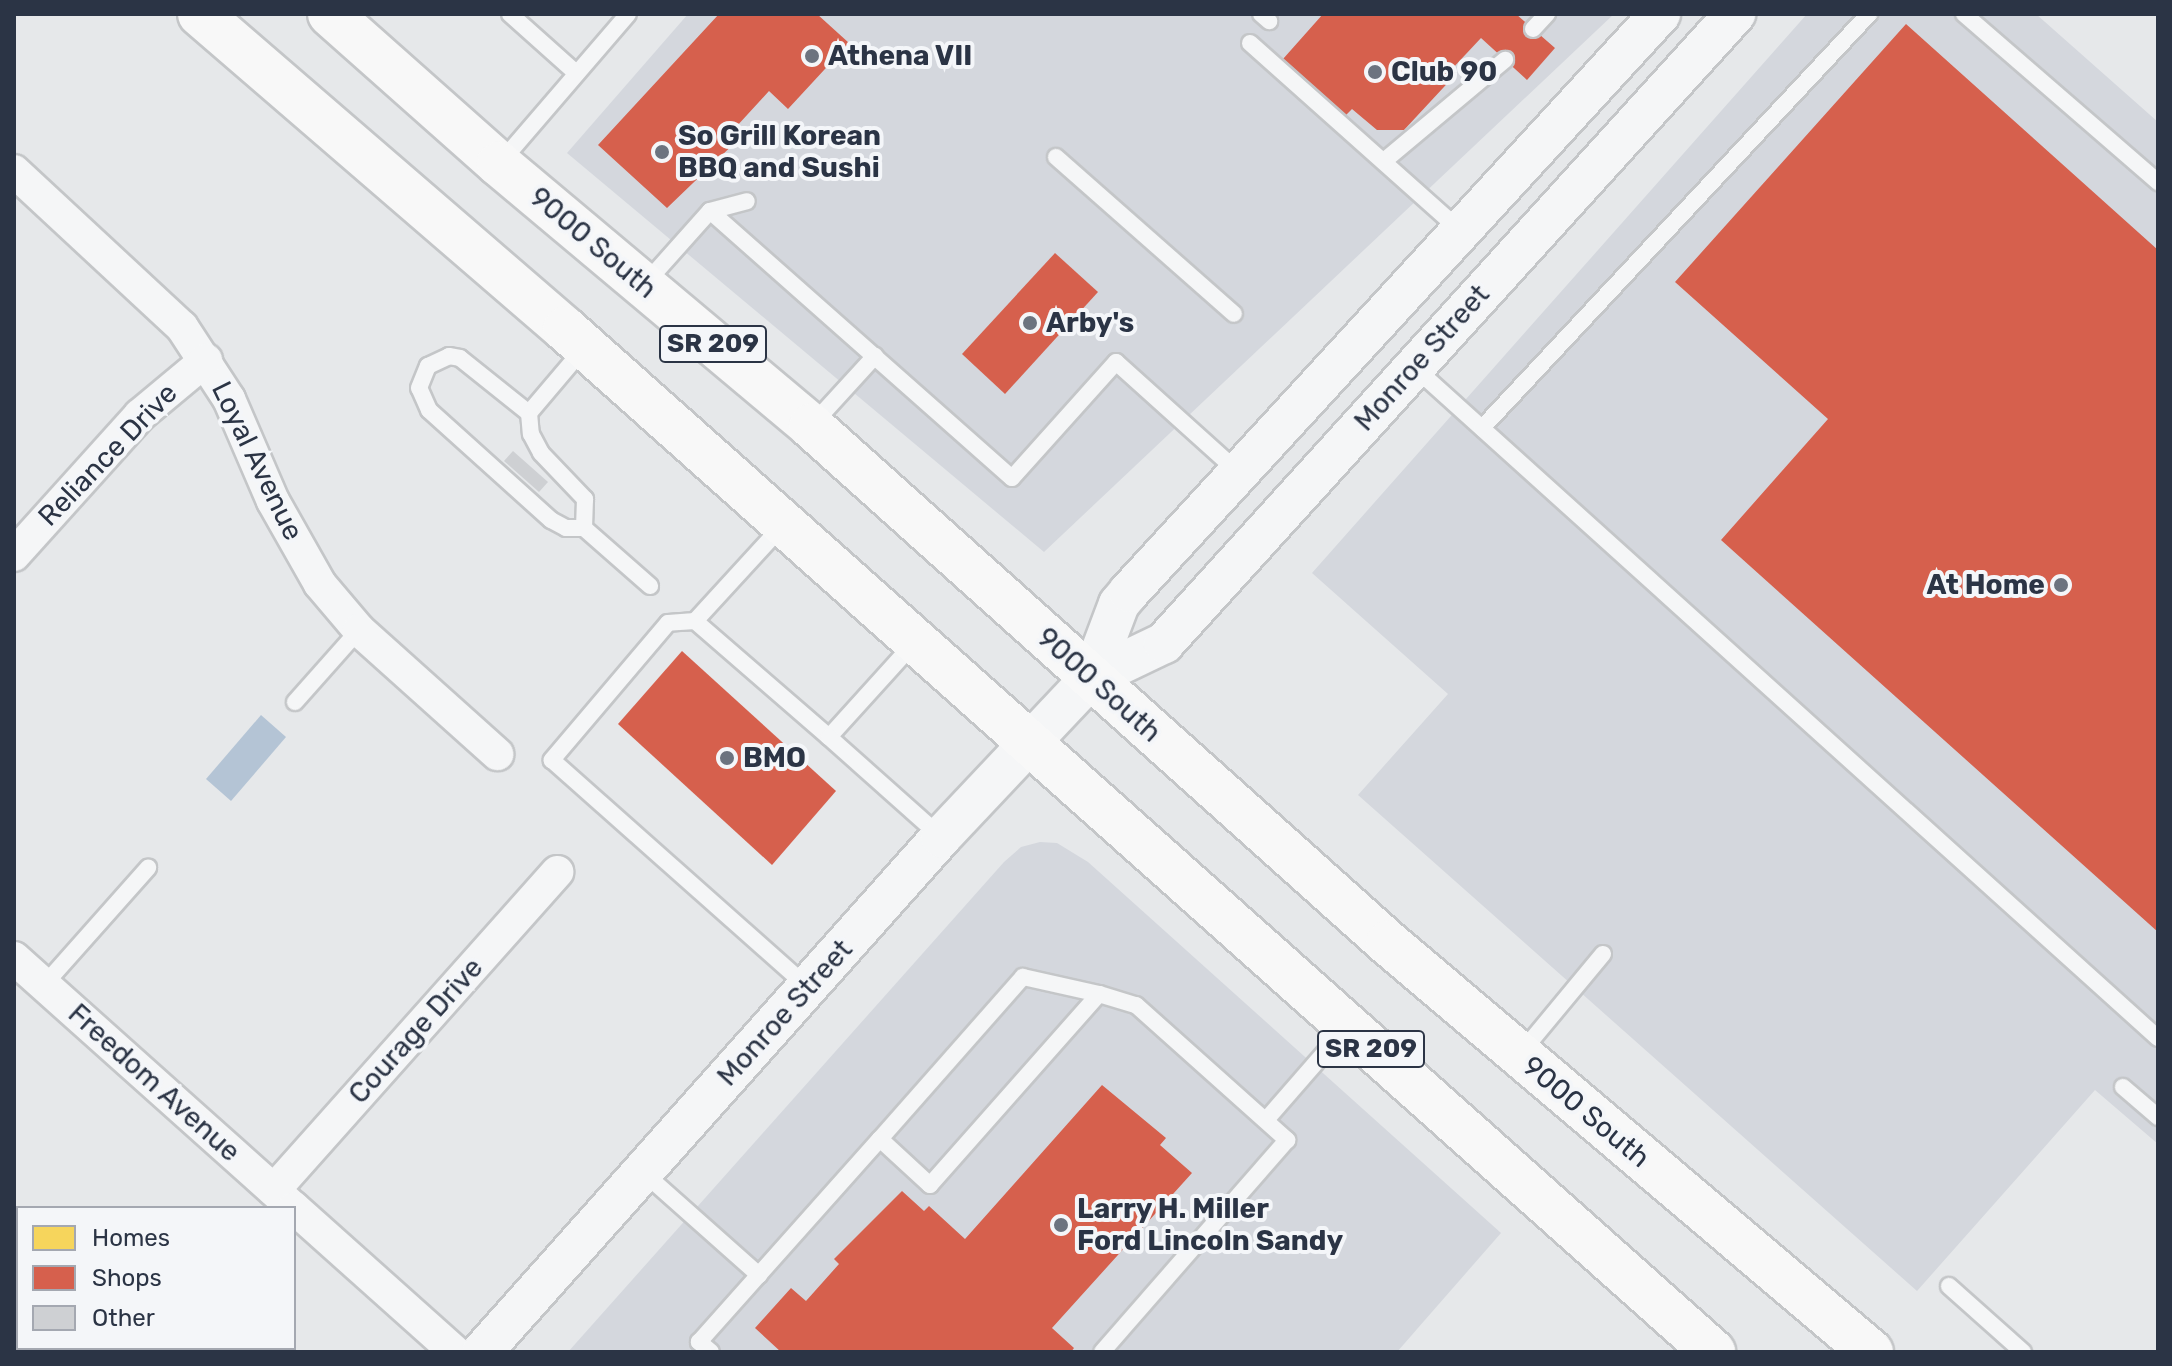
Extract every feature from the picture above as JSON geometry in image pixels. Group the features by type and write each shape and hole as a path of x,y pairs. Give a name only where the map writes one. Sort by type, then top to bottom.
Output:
{"main road":[{"name":"SR 209","path":"200,14 586,347 1029,746 1713,1352"},
{"name":"9000 South","path":"330,14 499,164 811,426 1091,678 1519,1055 1871,1352"}],"street":[{"name":"Monroe Street","path":"482,1352 941,837 1091,678 1119,604 1237,471 1660,14"},
{"name":"Monroe Street","path":"1091,678 1164,643 1735,14"},
{"name":"Loyal Avenue","path":"14,171 153,298 206,360 229,399 273,501 320,584 359,630 497,754"},
{"name":"Reliance Drive","path":"14,555 140,415 206,360"},
{"name":"Courage Drive","path":"287,1202 557,872"},
{"name":"Freedom Avenue","path":"14,958 287,1202"},
{"name":"Freedom Avenue","path":"296,1210 455,1352"}],"lane":[{"path":"510,14 576,73"},
{"path":"499,164 628,14"},
{"path":"1533,29 1547,14"},
{"path":"1482,428 1869,14"},
{"path":"1964,14 2158,182"},
{"path":"1250,43 1460,230"},
{"path":"1384,161 1505,60"},
{"path":"1056,157 1234,314"},
{"path":"643,286 710,211 747,201"},
{"path":"710,211 1012,478 1116,362 1237,471"},
{"path":"529,413 586,347"},
{"path":"811,426 875,356"},
{"path":"584,528 585,499 541,453 531,434 529,413 460,358 437,360 421,377 419,388 429,410 551,520 566,528 584,528 650,586"},
{"path":"1414,367 2158,1038"},
{"path":"783,525 695,621 668,623 552,760 808,987"},
{"path":"695,621 941,837"},
{"path":"295,702 359,630"},
{"path":"829,737 914,643"},
{"path":"44,985 148,868"},
{"path":"1519,1055 1603,954"},
{"path":"700,1349 759,1275 1023,977 1136,1005 1287,1140 1102,1352"},
{"path":"880,1139 930,1185 1099,994"},
{"path":"1266,1120 1346,1028"},
{"path":"2123,1087 2158,1117"},
{"path":"643,1172 759,1275"},
{"path":"1949,1286 2023,1352"}],"shaded area":[{"path":"688,14 1614,14 1044,552 567,153"},
{"path":"1807,14 2036,14 2158,122 2158,1144 2095,1090 1917,1291 1358,795 1448,694 1312,573"},
{"path":"1040,842 1057,843 1088,862 1501,1233 1397,1352 568,1352 1004,862 1021,847"}],"water":[{"path":"261,715 286,737 231,801 206,779"}],"building: Homes":[{"path":"16,1262 14,1346 14,1264"}],"building: Shops":[{"path":"719,14 817,14 849,43 788,109 769,91 736,127 744,134 667,208 598,145"},
{"name":"Club 90","path":"1323,14 1516,14 1555,48 1527,80 1481,38 1451,70 1456,74 1404,130 1377,130 1352,109 1346,115 1283,59"},
{"path":"1906,24 2158,250 2158,932 1721,540 1828,419 1675,282"},
{"name":"Arby's","path":"1055,253 1098,292 1005,394 962,354"},
{"name":"BMO","path":"682,651 836,791 772,865 618,724"},
{"name":"Larry H. Miller Ford Lincoln Sandy","path":"1102,1085 1166,1138 1160,1145 1192,1173 1052,1328 1074,1348 1071,1352 781,1352 755,1328 791,1288 806,1301 839,1264 834,1259 902,1191 924,1211 929,1206 965,1239"}],"building: Other":[{"path":"513,451 548,482 539,492 504,461"}],"place":[{"name":"Athena VII","path":"812,56"},
{"name":"Club 90","path":"1375,72"},
{"name":"So Grill Korean BBQ and Sushi","path":"662,152"},
{"name":"Arby's","path":"1030,323"},
{"name":"At Home","path":"2061,585"},
{"name":"BMO","path":"727,758"},
{"name":"Larry H. Miller Ford Lincoln Sandy","path":"1061,1225"}]}
